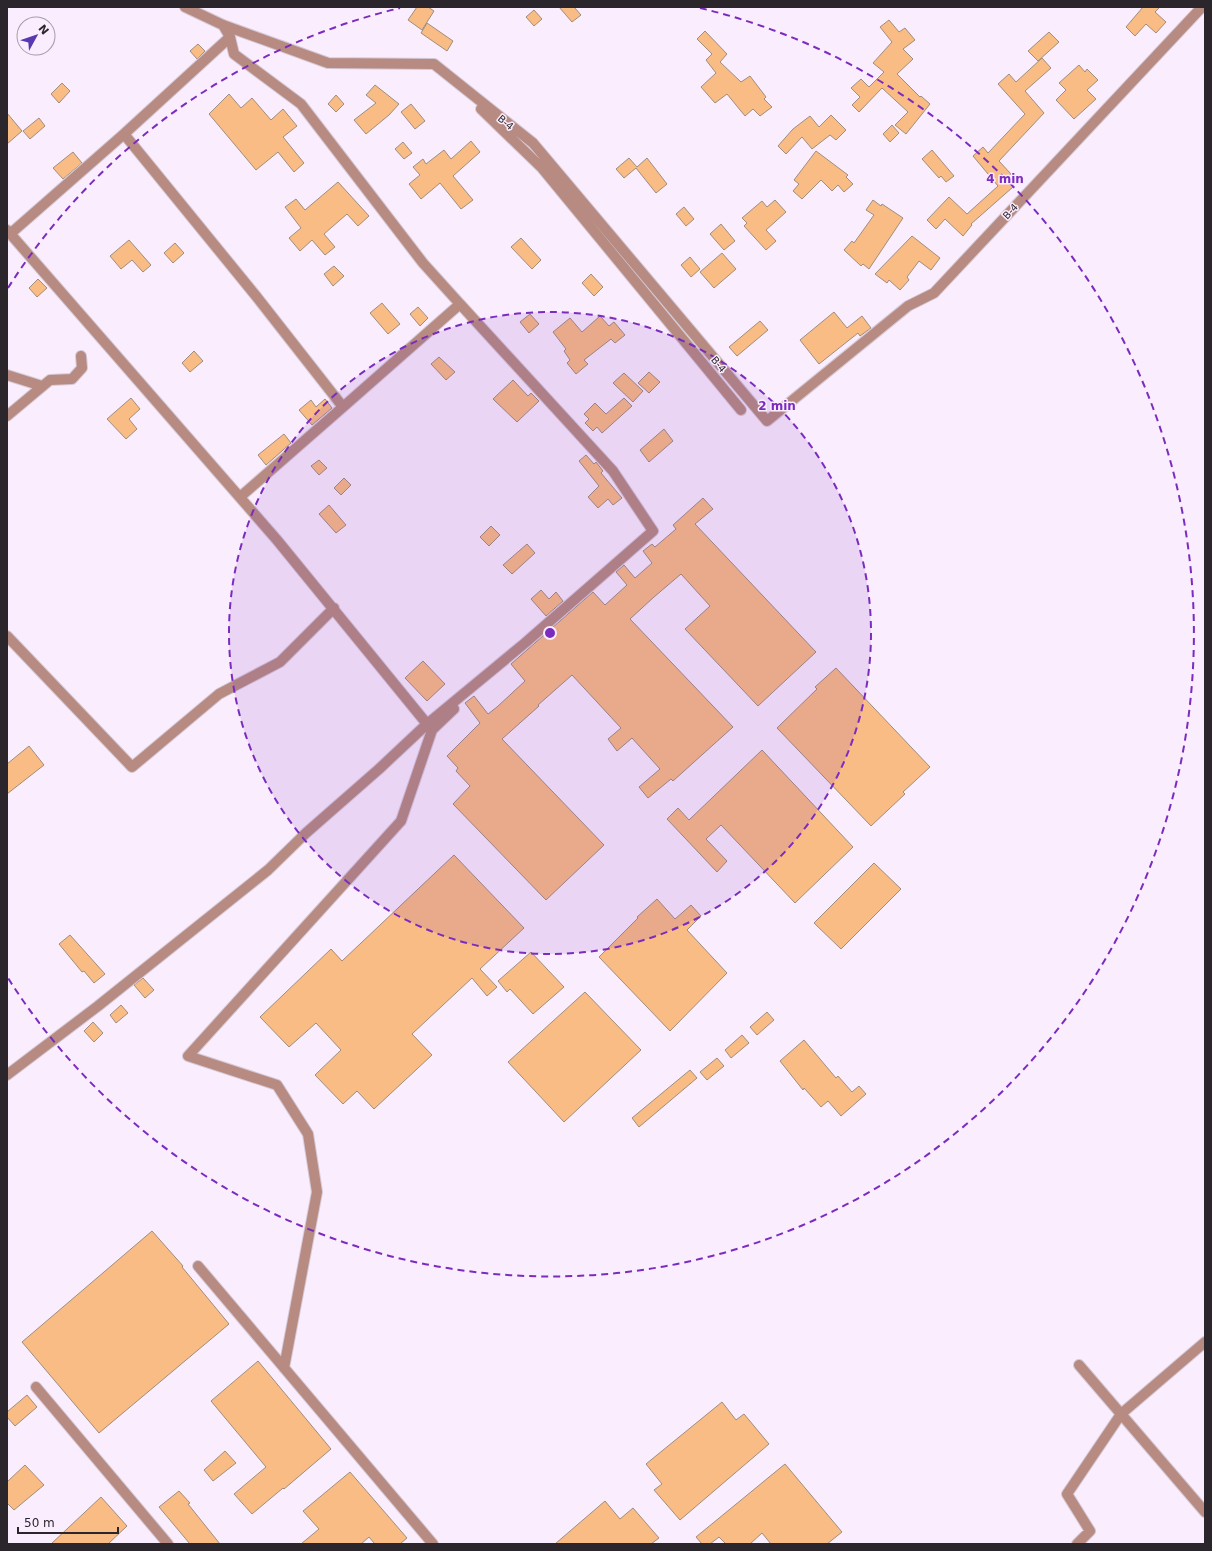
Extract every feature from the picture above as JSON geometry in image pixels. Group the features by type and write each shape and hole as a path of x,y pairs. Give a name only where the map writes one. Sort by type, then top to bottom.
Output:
{"street":[{"path":"185,7 223,25 328,63 434,64 542,168 741,410"},
{"name":"B-4","path":"434,64 533,143 767,421 908,306 934,293 1202,7"},
{"path":"7,1075 98,1006 268,870 306,833 379,769 427,724 524,643 653,531 613,471 424,263 301,104 234,54 230,37 223,25"},
{"path":"230,37 124,134 9,232 240,497 334,608 427,724"},
{"path":"124,134 256,296 343,408"},
{"path":"240,497 460,304"},
{"path":"7,416 50,380 72,379 82,368 81,356"},
{"path":"7,375 42,386"},
{"path":"7,636 132,767 219,694 280,662 334,608"},
{"path":"284,1368 317,1192 308,1134 277,1085 188,1056 402,821 432,730 524,643"},
{"path":"198,1266 432,1544"},
{"path":"1077,1544 1090,1531 1067,1494 1121,1414 1205,1342"},
{"path":"1079,1365 1205,1512"},
{"path":"36,1387 168,1544"}],"building":[{"path":"417,7 428,7 434,11 422,30 408,20"},
{"path":"559,7 574,7 581,15 572,22"},
{"path":"1143,7 1160,7 1155,12 1166,22 1156,33 1146,24 1135,36 1126,27"},
{"path":"534,10 542,19 534,26 526,17"},
{"path":"889,20 899,32 905,28 915,40 903,49 913,59 897,74 920,97 921,96 930,104 906,134 895,125 908,112 882,88 859,112 852,105 860,97 851,88 861,79 869,87 884,72 873,63 892,42 880,27"},
{"path":"427,23 453,41 447,51 421,33"},
{"path":"705,31 727,54 720,62 741,82 750,76 766,97 764,99 772,107 760,116 753,109 745,116 727,94 715,103 701,87 716,73 706,60 712,54 697,39"},
{"path":"1049,32 1059,42 1038,61 1028,51"},
{"path":"198,44 205,51 197,59 190,51"},
{"path":"1042,58 1051,68 1025,91 1044,113 999,161 1011,174 1005,179 1013,187 971,224 972,225 963,236 945,219 936,229 927,220 949,197 967,214 998,186 973,156 983,147 988,153 1025,114 998,84 1009,74 1016,82"},
{"path":"1079,65 1085,72 1087,69 1098,80 1087,90 1096,99 1074,119 1056,100 1066,90 1059,83"},
{"path":"62,83 70,91 59,103 51,94"},
{"path":"375,85 399,104 389,115 366,134 354,120 376,103 366,95"},
{"path":"229,94 241,108 252,98 271,120 283,109 297,126 283,137 304,163 294,172 278,152 256,170 209,114"},
{"path":"336,95 344,104 336,112 328,104"},
{"path":"411,104 425,121 415,129 401,112"},
{"path":"7,113 22,131 7,144"},
{"path":"831,115 846,130 836,140 830,135 812,149 802,137 786,154 778,146 793,129 810,116 819,127"},
{"path":"39,118 45,126 30,139 23,131"},
{"path":"892,125 899,133 890,142 883,134"},
{"path":"471,141 480,152 453,176 473,200 461,209 440,183 421,199 409,184 420,175 413,167 423,159 426,164 444,150 451,159"},
{"path":"403,142 412,153 404,159 395,149"},
{"path":"932,150 954,176 946,182 941,176 939,178 922,159"},
{"path":"816,151 848,175 846,177 853,184 844,192 838,185 832,191 821,180 802,199 793,191 799,184 794,180"},
{"path":"73,152 82,163 63,179 53,168"},
{"path":"629,158 637,167 647,158 667,184 656,193 636,168 624,178 616,169"},
{"path":"338,182 369,216 358,226 347,214 324,234 335,247 325,255 312,240 300,251 289,238 301,228 285,207 296,199 305,210"},
{"path":"775,200 786,212 766,230 776,241 766,250 744,226 747,223 742,218 762,201 767,207"},
{"path":"873,200 881,206 882,204 903,218 869,269 863,264 861,266 844,250 852,241 854,243 874,215 866,210"},
{"path":"684,207 694,219 686,226 676,214"},
{"path":"721,224 735,241 724,250 710,234"},
{"path":"912,236 940,258 931,270 919,261 907,277 909,280 900,290 889,280 887,283 875,274"},
{"path":"521,238 541,260 532,269 511,247"},
{"path":"129,240 151,265 143,272 132,260 121,269 110,256"},
{"path":"175,243 184,253 173,263 164,253"},
{"path":"722,253 736,269 714,288 700,272"},
{"path":"690,257 700,269 691,277 681,265"},
{"path":"334,266 344,276 333,286 324,274"},
{"path":"591,274 603,287 594,296 582,283"},
{"path":"38,279 47,288 37,297 29,288"},
{"path":"382,303 400,324 388,334 370,313"},
{"path":"418,307 428,318 420,326 410,314"},
{"path":"834,312 847,328 862,316 871,328 860,336 858,333 819,364 800,340"},
{"path":"530,314 539,324 529,333 520,322"},
{"path":"600,316 609,326 614,322 625,335 615,343 611,339 584,360 588,364 576,374 567,363 570,360 564,351 566,349 553,332 570,318 582,332"},
{"path":"760,321 768,330 737,356 729,347"},
{"path":"194,351 203,361 190,372 182,363"},
{"path":"439,357 455,372 446,380 431,364"},
{"path":"649,372 660,382 649,393 638,383"},
{"path":"624,373 643,391 633,402 613,383"},
{"path":"513,380 528,396 531,393 539,401 517,422 493,399"},
{"path":"131,398 140,409 129,419 137,429 126,439 107,419"},
{"path":"624,398 632,406 602,433 597,427 593,431 585,423 589,419 584,414 595,403 606,414"},
{"path":"325,399 332,408 312,425 299,410 311,400 316,407"},
{"path":"664,429 673,441 649,462 640,450"},
{"path":"284,434 291,443 266,465 258,455"},
{"path":"586,455 594,464 596,462 603,471 601,473 622,498 613,505 608,499 598,508 588,497 599,486 579,461"},
{"path":"319,460 327,468 319,475 311,466"},
{"path":"344,478 351,485 341,495 334,488"},
{"path":"703,498 713,509 695,524 816,652 758,706 685,629 710,606 681,574 630,619 733,727 673,781 671,779 648,798 639,787 660,769 632,738 617,751 608,739 621,728 572,675 538,705 539,706 502,739 604,845 546,900 453,804 470,786 456,771 458,768 447,756 480,723 465,703 474,696 488,714 497,707 525,681 511,664 593,592 605,605 627,585 616,572 624,565 635,578 652,563 643,551 652,544 655,547 676,529 673,525"},
{"path":"329,505 346,525 336,533 319,514"},
{"path":"491,526 500,535 489,546 480,537"},
{"path":"527,544 535,553 512,574 503,565"},
{"path":"541,590 549,599 556,592 563,601 546,616 531,599"},
{"path":"423,661 445,684 427,701 405,678"},
{"path":"836,668 930,767 903,792 905,794 871,826 777,728 817,689 815,687"},
{"path":"29,746 44,765 7,794 7,764"},
{"path":"762,750 853,847 795,903 721,825 706,839 727,861 717,872 667,819 678,808 689,820"},
{"path":"454,855 524,928 480,969 497,987 487,996 472,978 412,1034 432,1055 374,1109 357,1091 343,1104 315,1075 341,1050 316,1023 289,1047 260,1017 331,949 342,961"},
{"path":"874,863 901,889 841,949 814,923"},
{"path":"657,899 675,919 691,905 701,916 687,930 727,973 670,1031 599,957 638,918 637,917"},
{"path":"70,935 105,974 94,983 84,971 82,972 59,944"},
{"path":"531,952 564,987 533,1014 510,989 507,992 498,981"},
{"path":"143,978 154,990 145,998 134,985"},
{"path":"585,992 641,1050 564,1122 508,1062"},
{"path":"121,1005 128,1013 116,1023 110,1015"},
{"path":"767,1012 774,1020 757,1035 750,1027"},
{"path":"93,1022 103,1033 94,1042 84,1031"},
{"path":"742,1035 749,1043 731,1058 725,1050"},
{"path":"804,1040 836,1078 838,1076 852,1092 859,1086 866,1094 841,1116 828,1101 821,1107 804,1088 803,1090 780,1061"},
{"path":"717,1058 724,1066 707,1080 700,1072"},
{"path":"690,1070 697,1078 639,1127 632,1118"},
{"path":"152,1231 183,1266 182,1267 229,1324 99,1433 22,1342"},
{"path":"258,1361 331,1449 252,1514 234,1494 266,1467 211,1401"},
{"path":"27,1395 37,1407 15,1426 7,1417 7,1412"},
{"path":"722,1402 736,1420 744,1414 769,1444 680,1520 654,1490 662,1484 646,1464"},
{"path":"225,1451 236,1463 213,1481 204,1470"},
{"path":"785,1464 842,1532 827,1544 771,1544 762,1533 750,1544 726,1544 719,1537 710,1544 702,1544 696,1537"},
{"path":"25,1465 44,1485 14,1510 7,1503 7,1482"},
{"path":"350,1472 407,1538 400,1544 375,1544 369,1537 361,1544 301,1544 319,1529 303,1511"},
{"path":"179,1491 190,1503 188,1504 220,1544 190,1544 159,1507"},
{"path":"101,1497 127,1526 108,1544 51,1544"},
{"path":"605,1501 620,1519 633,1508 659,1538 651,1544 555,1544"}]}
